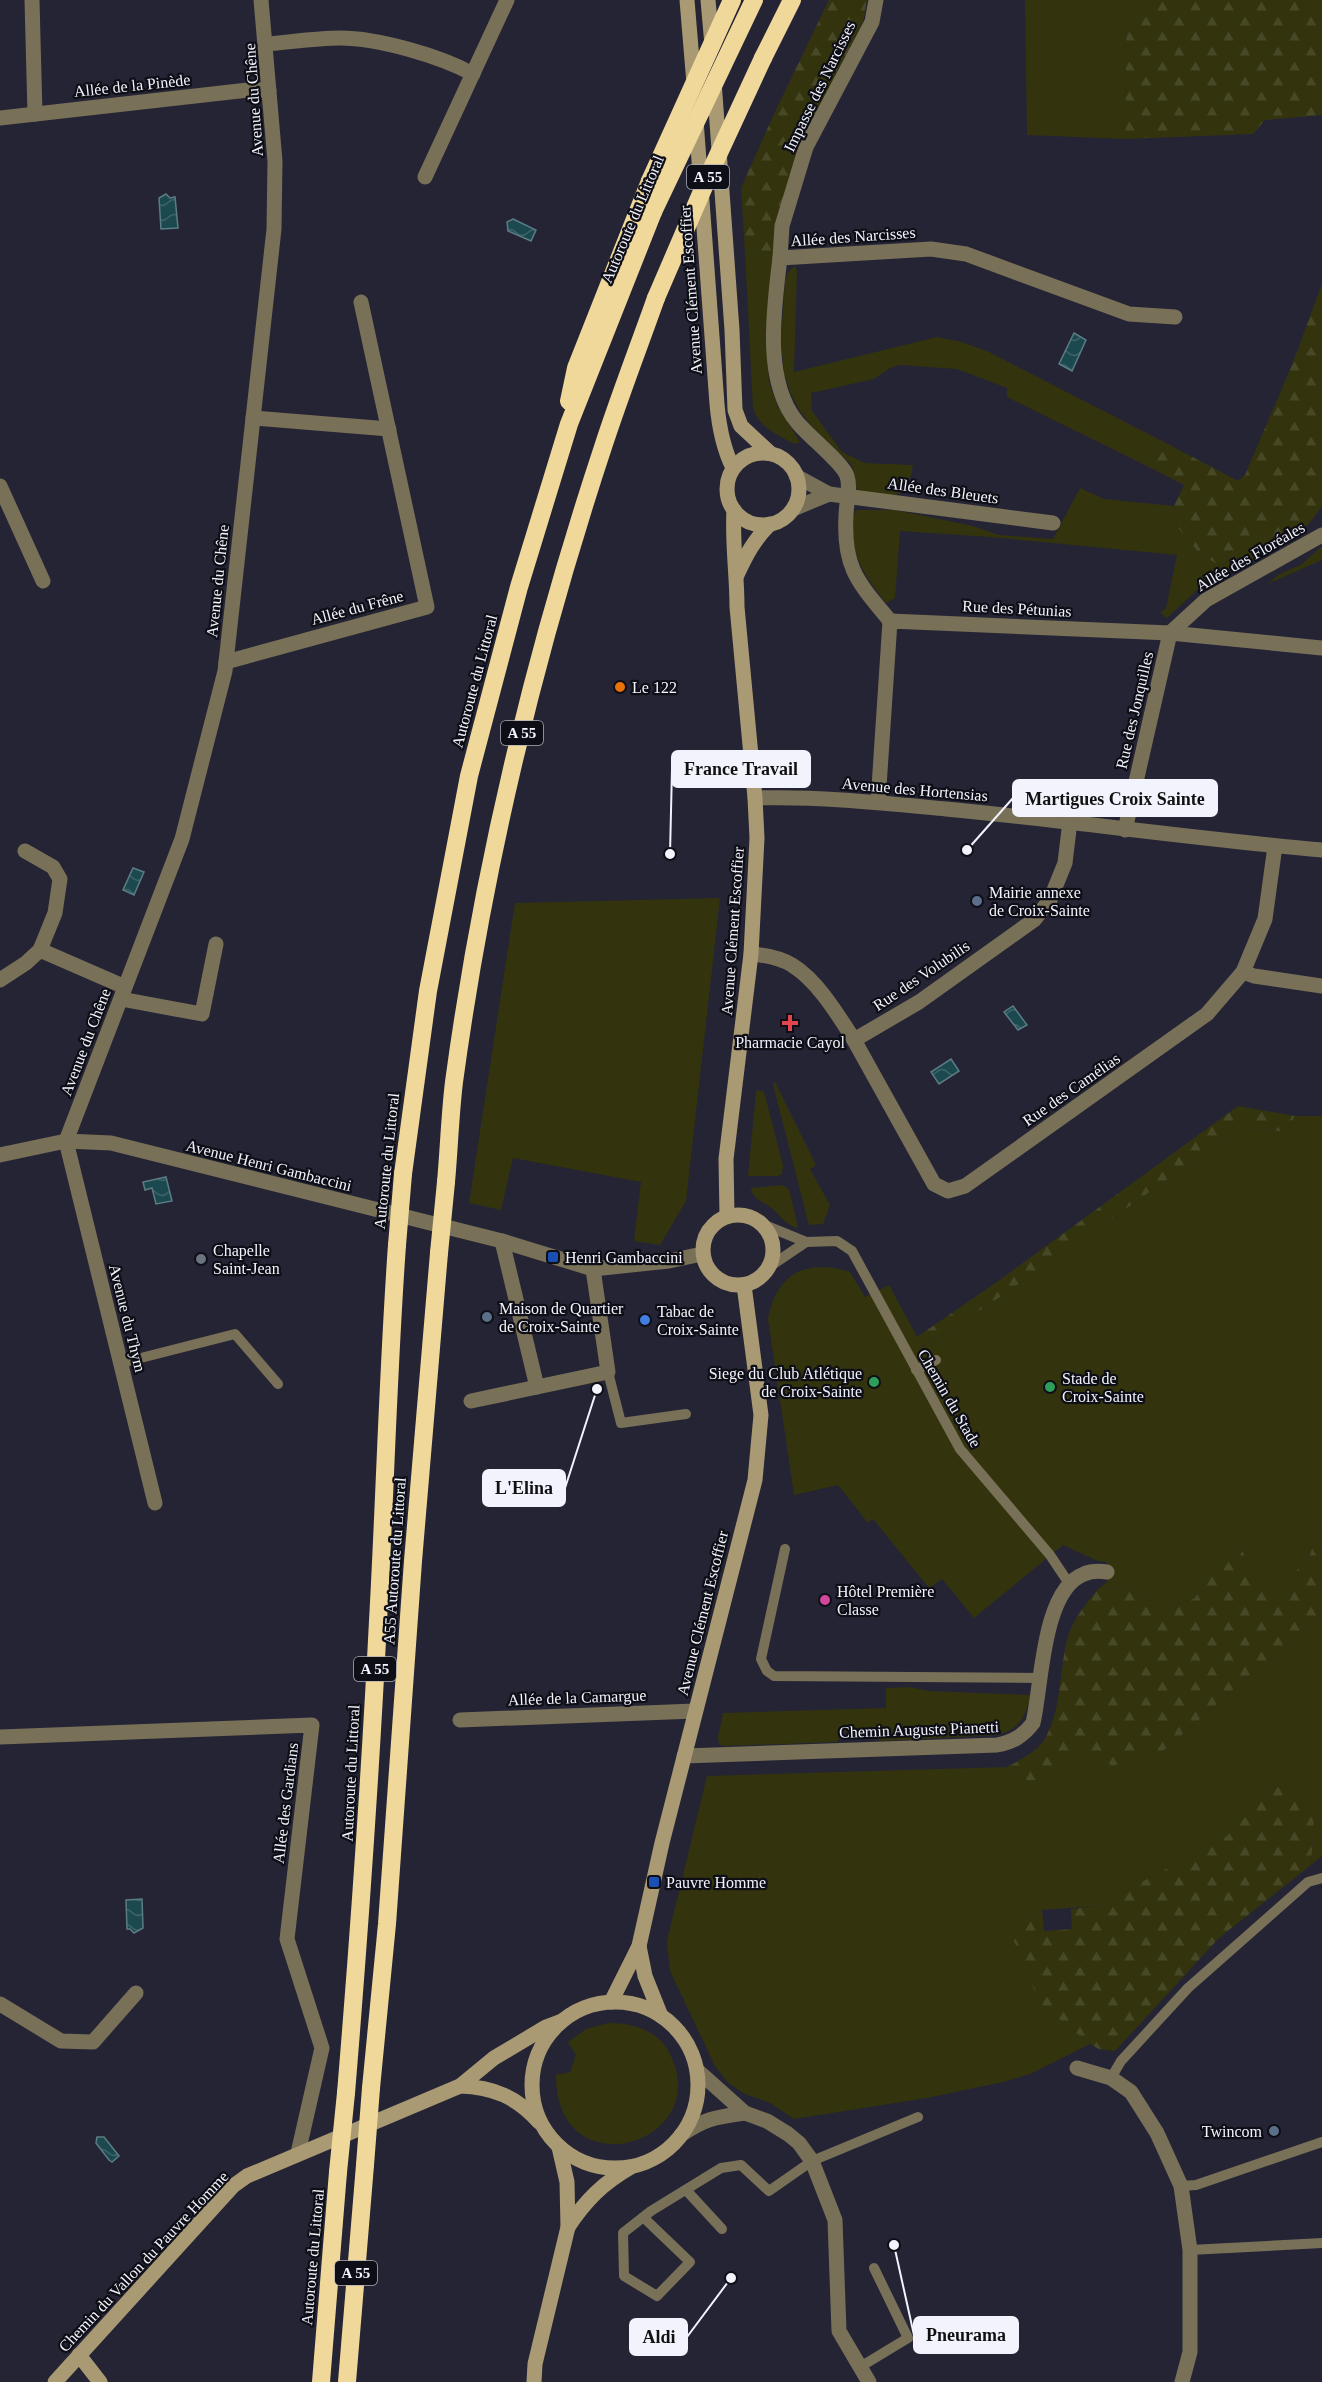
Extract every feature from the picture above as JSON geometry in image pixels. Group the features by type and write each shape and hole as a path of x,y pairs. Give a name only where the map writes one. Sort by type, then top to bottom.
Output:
{"highway":[{"path":"544,505 576,368 650,181 732,0"},
{"name":"Autoroute du Littoral","path":"321,2382 362,1908 379,1607 388,1380 397,1245 403,1174 428,991 469,776 519,587 569,424 653,212 754,0"},
{"name":"A55 Autoroute du Littoral","path":"347,2382 387,1924 438,1253 454,1084 469,980 504,810 539,662 604,444 656,298 712,168 792,0"}],"main road":[{"name":"Avenue Clément Escoffier","path":"687,0 717,404 720,431 727,455 734,468"},
{"path":"708,0 732,330 733,398 740,424 770,453 790,465 799,487 793,509 779,521 770,524 750,522 734,510 727,489 734,468 748,456 770,453"},
{"name":"Avenue Clément Escoffier","path":"727,1216 726,1159 752,954 757,838 756,798 733,550 734,510"},
{"name":"Avenue Clément Escoffier","path":"737,575 747,552 770,524"},
{"path":"727,1216 752,1217 762,1224 770,1234 773,1250 769,1267 763,1276 744,1285 721,1282 712,1274 702,1254 708,1231 727,1216"},
{"name":"Avenue Clément Escoffier","path":"611,2002 639,1946 695,1711 755,1480 761,1415 744,1285"},
{"name":"Avenue Clément Escoffier","path":"639,1946 645,1976 661,2016"},
{"path":"568,2227 593,2193 604,2183 631,2167 649,2161 681,2135 692,2115 698,2092 697,2070 690,2050 678,2031 661,2016 644,2007 611,2002 589,2005 561,2021 544,2040 535,2060 531,2092 541,2124 559,2147 576,2159 597,2167 631,2167"},
{"name":"Chemin du Vallon du Pauvre Homme","path":"55,2382 233,2186 247,2176 460,2086 494,2058 546,2027 561,2021"},
{"name":"Chemin du Vallon du Pauvre Homme","path":"460,2086 489,2089 509,2096 529,2110 541,2124"},
{"path":"534,2382 535,2364 568,2227 567,2182 559,2147"},
{"path":"79,2355 100,2382"}],"street":[{"path":"32,0 35,114"},
{"name":"Avenue du Chêne","path":"66,1141 182,839 226,662 274,229 275,161 267,44 261,0"},
{"path":"425,177 507,0"},
{"name":"Impasse des Narcisses","path":"780,258 782,226 806,147 872,21 876,0"},
{"path":"267,44 341,38 393,45 459,66 472,74"},
{"name":"Allée de la Pinède","path":"0,118 248,90 269,90"},
{"name":"Allée des Narcisses","path":"891,621 859,582 849,563 844,540 848,478 843,468 796,421 780,389 775,356 774,306 780,258 931,249 949,250 966,254 1129,314 1175,317"},
{"name":"Allée du Frêne","path":"226,662 427,607 362,302"},
{"path":"253,418 389,429"},
{"name":"Allée des Bleuets","path":"796,476 829,494 1053,523"},
{"path":"0,486 43,581"},
{"name":"Allée des Bleuets","path":"793,509 829,494"},
{"name":"Allée des Floréales","path":"1170,633 1206,600 1322,535"},
{"path":"878,802 891,621"},
{"name":"Rue des Pétunias","path":"891,621 1170,633 1322,648"},
{"name":"Rue des Jonquilles","path":"1125,830 1170,633"},
{"name":"Avenue des Hortensias","path":"756,798 787,797 878,802 1322,850"},
{"name":"Rue des Volubilis","path":"854,1040 919,1002 1034,920 1050,900 1065,862 1070,821"},
{"name":"Rue des Camélias","path":"854,1040 934,1184 948,1191 965,1186 1207,1014 1243,972 1265,919 1275,846"},
{"path":"0,980 26,963 40,950 55,913 60,879 53,867 25,851"},
{"path":"40,950 123,993 202,1014 216,944"},
{"path":"752,954 769,956 792,965 826,997 854,1040"},
{"path":"1243,972 1254,976 1322,986"},
{"name":"Avenue Henri Gambaccini","path":"0,1155 66,1141 111,1143 502,1241 592,1269 669,1261 702,1254"},
{"name":"Avenue du Thym","path":"66,1141 155,1503"},
{"path":"502,1241 537,1387"},
{"path":"471,1401 608,1372 592,1269"},
{"path":"1070,1585 1085,1574 1107,1572"},
{"name":"Chemin Auguste Pianetti","path":"684,1756 1009,1743 1027,1732 1033,1723 1048,1627 1054,1610 1070,1585"},
{"name":"Allée de la Camargue","path":"460,1720 695,1711"},
{"name":"Allée des Gardians","path":"0,1737 312,1725 287,1939 322,2048 298,2153"},
{"path":"0,2004 61,2041 93,2042 136,1993"},
{"path":"1077,2068 1111,2078 1131,2092 1157,2133 1181,2186 1190,2250 1190,2352 1182,2382"},
{"path":"697,2070 745,2113 767,2121 789,2134 813,2161 834,2220 839,2331 869,2382"},
{"path":"681,2135 700,2122 745,2113"}],"lane":[{"name":"Chemin du Stade","path":"762,1224 806,1242 837,1241 852,1251 960,1449 1050,1555 1070,1585"},
{"path":"769,1267 806,1242"},
{"path":"121,1363 235,1334 278,1384"},
{"path":"916,1370 936,1360"},
{"path":"608,1372 621,1423 686,1414"},
{"path":"785,1550 761,1659 767,1671 774,1676 1041,1678"},
{"path":"1111,2078 1121,2061 1188,1988 1308,1882 1322,1878"},
{"path":"644,2217 690,2262 657,2296 624,2276 623,2233 644,2217 721,2168 741,2164 769,2191 813,2161 918,2117"},
{"path":"1181,2186 1196,2185 1322,2142"},
{"path":"686,2190 722,2229"},
{"path":"1190,2250 1322,2243"},
{"path":"860,2367 908,2338 874,2268"}],"green space":[{"path":"829,0 867,0 863,22 821,104 776,254 745,253 741,188"},
{"path":"1025,0 1141,0 1126,39 1125,139 1027,135"},
{"path":"1141,0 1322,0 1322,115 1265,120 1253,134 1125,139 1126,39"},
{"path":"745,253 776,254 768,361 769,382 777,405 800,442 794,444 764,426 753,408"},
{"path":"795,266 797,271 794,372 937,337 962,342 989,352 1166,443 1151,468 1007,397 1007,388 957,369 900,365 890,368 874,379 811,393 812,411 842,452 865,463 913,465 906,487 895,495 857,491 852,465 814,429 800,411 784,374 781,340 785,280 789,271"},
{"path":"1322,284 1322,506 1303,529 1282,546 1231,572 1200,554 1179,529 1174,506 1184,485 1151,468 1166,443 1238,481 1245,475 1292,365"},
{"path":"1080,488 1104,499 1174,506 1179,529 1200,554 1231,572 1206,582 1167,618 1160,613 1166,608 1177,555 900,531 895,598 886,603 868,579 856,554 853,519 856,510 895,510 973,526 999,535 1053,539"},
{"path":"1322,546 1322,560 1268,584 1278,575 1302,564"},
{"path":"720,898 686,1201 660,1245 634,1241 641,1182 513,1158 501,1210 469,1203 515,903"},
{"path":"775,1082 816,1165 810,1169 830,1205 823,1224 810,1225 808,1222 773,1084"},
{"path":"758,1090 764,1092 783,1165 782,1174 778,1176 748,1176"},
{"path":"1238,1106 1295,1116 1286,1132 1242,1127 1006,1293 921,1346 917,1337 994,1284"},
{"name":"Stade de Croix-Sainte","path":"1295,1116 1322,1116 1322,1517 1310,1555 1276,1595 1259,1585 1241,1548 1221,1552 1195,1598 1166,1609 1126,1588 1098,1589 1107,1582 1107,1562 1098,1561 1063,1545 974,1618 942,1579 929,1588 873,1519 868,1523 838,1485 794,1495 768,1319 778,1290 786,1280 796,1273 821,1267 850,1272 865,1297 889,1285 922,1346 1006,1293 1242,1127 1286,1132"},
{"path":"782,1185 789,1189 798,1227 796,1228 757,1199 751,1190 752,1188"},
{"path":"1322,1517 1322,1612 1162,1752 1112,1766 1089,1748 1070,1754 1047,1780 1027,1780 1007,1767 1037,1748 1050,1729 1057,1704 1069,1633 1080,1613 1098,1589 1126,1588 1166,1609 1195,1598 1221,1552 1241,1548 1259,1585 1276,1594 1310,1555"},
{"path":"1322,1612 1322,1856 1311,1865 1314,1818 1274,1786 1228,1836 1097,1906 1042,1910 1021,1920 1040,2004 1090,2044 1030,2074 1003,2082 927,2098 794,2119 770,2103 745,2094 728,2083 715,2066 670,1971 667,1941 707,1776 1007,1767 1027,1780 1046,1780 1070,1754 1089,1748 1162,1752"},
{"path":"909,1687 929,1691 1032,1695 1017,1725 997,1735 880,1741 870,1731 844,1732 837,1742 723,1746 719,1744 718,1737 723,1713 886,1708 886,1688"},
{"path":"1274,1786 1298,1789 1314,1818 1311,1865 1219,1938 1115,2051 1099,2049 1090,2044 1040,2004 1014,1941 1021,1920 1042,1910 1044,1931 1072,1929 1071,1909 1097,1906 1227,1836"},
{"path":"608,2023 635,2026 659,2039 670,2054 678,2086 671,2112 653,2131 630,2142 603,2143 580,2133 562,2111 556,2075 570,2072 576,2055 568,2042 586,2029"}],"water":[{"path":"166,194 170,198 175,197 178,228 161,229 159,198"},
{"path":"513,219 536,230 531,241 508,231 507,222"},
{"path":"1074,333 1086,340 1072,371 1059,364"},
{"path":"133,868 144,872 134,895 123,890"},
{"path":"1013,1006 1027,1025 1018,1030 1004,1012"},
{"path":"951,1059 959,1071 939,1084 931,1072"},
{"path":"166,1177 172,1201 156,1204 152,1188 145,1190 143,1182"},
{"path":"142,1899 143,1928 134,1933 127,1929 126,1900"},
{"path":"97,2137 104,2137 119,2156 112,2162 96,2143"}],"place":[{"name":"Le 122","path":"620,687"},
{"name":"Martigues Croix Sainte","path":"967,850"},
{"name":"France Travail","path":"670,854"},
{"name":"Mairie annexe de Croix-Sainte","path":"977,901"},
{"name":"Pharmacie Cayol","path":"790,1023"},
{"name":"Henri Gambaccini","path":"553,1257"},
{"name":"Chapelle Saint-Jean","path":"201,1259"},
{"name":"Maison de Quartier de Croix-Sainte","path":"487,1317"},
{"name":"Tabac de Croix-Sainte","path":"645,1320"},
{"name":"Siege du Club Atlétique de Croix-Sainte","path":"874,1382"},
{"name":"Stade de Croix-Sainte","path":"1050,1387"},
{"name":"L'Elina","path":"597,1389"},
{"name":"Hôtel Première Classe","path":"825,1600"},
{"name":"Pauvre Homme","path":"654,1882"},
{"name":"Twincom","path":"1274,2131"},
{"name":"Pneurama","path":"894,2245"},
{"name":"Aldi","path":"731,2278"}]}
